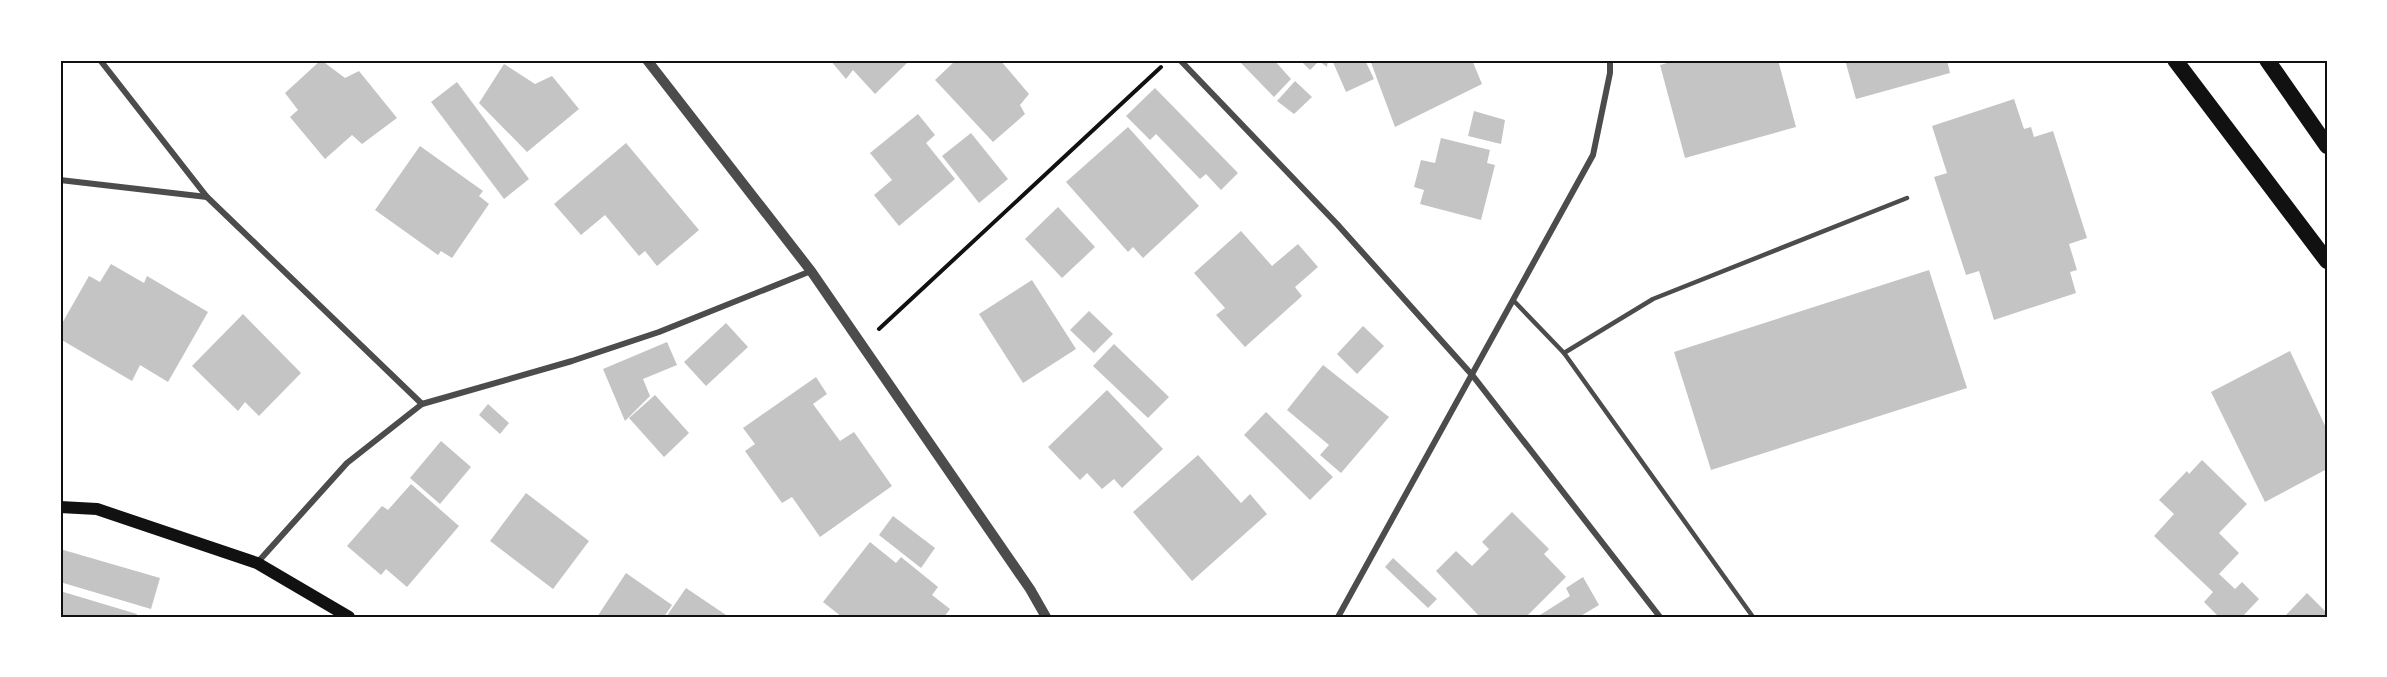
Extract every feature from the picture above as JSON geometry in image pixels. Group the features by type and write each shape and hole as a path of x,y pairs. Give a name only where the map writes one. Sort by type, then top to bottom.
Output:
{"highway":[{"path":"2175,60 2327,261"},
{"path":"2267,60 2327,146"}],"main road":[{"path":"60,507 96,509 257,563 349,617"}],"street":[{"path":"100,60 207,197 422,404"},
{"path":"647,60 811,271 1030,590 1046,617"},
{"path":"1180,60 1337,224 1473,376 1660,617"},
{"path":"1338,617 1593,155 1610,73 1610,60"},
{"path":"60,180 207,197"},
{"path":"257,563 347,463 422,404 572,361 648,336 811,271"}],"lane":[{"path":"1564,353 1653,299 1907,198"},
{"path":"1513,300 1564,353 1754,617"}],"path":[{"path":"900,310 1168,60"}],"building":[{"path":"321,60 345,78 359,71 397,118 362,144 352,135 325,159 290,117 298,110 285,93"},
{"path":"830,60 909,61 875,94 853,70 846,79"},
{"path":"956,60 1000,60 1029,94 1020,105 1025,114 993,142 935,80"},
{"path":"1240,60 1274,60 1291,79 1274,97"},
{"path":"1300,60 1328,60 1327,67 1319,61 1310,70"},
{"path":"1332,60 1365,60 1374,79 1346,92"},
{"path":"1370,60 1472,60 1482,84 1395,127"},
{"path":"1678,60 1778,60 1796,127 1685,158 1660,65"},
{"path":"1845,60 1947,60 1950,73 1856,99"},
{"path":"504,64 535,84 552,76 579,109 527,152 479,103"},
{"path":"1295,81 1312,97 1294,114 1277,101"},
{"path":"457,82 529,179 504,199 431,102"},
{"path":"1155,88 1238,173 1221,190 1206,174 1200,179 1156,134 1150,140 1126,116"},
{"path":"2014,99 2024,129 2031,127 2034,137 2053,131 2087,238 2069,244 2077,270 2070,272 2076,293 1994,320 1979,271 1966,275 1934,177 1947,173 1932,126"},
{"path":"1474,111 1505,120 1501,144 1468,136"},
{"path":"918,114 935,135 926,143 955,179 899,226 874,195 892,180 870,153"},
{"path":"1128,127 1199,206 1143,258 1133,247 1128,252 1066,182"},
{"path":"971,133 1008,179 979,203 942,156"},
{"path":"1441,138 1490,150 1487,163 1495,165 1481,220 1420,204 1424,190 1414,187 1421,160 1435,163"},
{"path":"626,143 699,230 657,266 645,251 639,256 605,215 581,235 554,204"},
{"path":"420,146 483,191 479,196 489,204 452,258 441,251 438,255 375,210"},
{"path":"1058,207 1095,247 1062,278 1025,239"},
{"path":"1241,231 1272,266 1298,244 1318,267 1295,287 1302,296 1245,347 1216,315 1225,308 1194,273"},
{"path":"111,264 144,283 147,276 208,312 168,382 140,365 132,381 60,339 60,327 89,276 100,282"},
{"path":"1929,270 1967,388 1711,470 1674,352"},
{"path":"1032,280 1076,349 1023,383 979,314"},
{"path":"1089,311 1113,334 1094,353 1070,330"},
{"path":"243,314 301,373 259,416 245,402 238,411 192,366"},
{"path":"726,323 748,347 706,386 684,362"},
{"path":"1363,326 1384,346 1357,374 1337,354"},
{"path":"667,342 677,365 643,379 650,396 625,421 603,369"},
{"path":"1114,344 1169,397 1148,418 1093,366"},
{"path":"2290,351 2327,430 2327,469 2265,502 2211,392"},
{"path":"1323,365 1389,417 1341,473 1320,455 1329,445 1287,410"},
{"path":"816,377 827,394 813,404 840,441 854,432 892,486 820,537 792,497 782,503 745,451 755,444 743,428"},
{"path":"1107,390 1163,449 1122,488 1114,479 1102,489 1087,473 1080,480 1048,447"},
{"path":"655,395 689,433 664,457 629,418"},
{"path":"488,404 509,423 500,434 479,415"},
{"path":"1266,412 1333,477 1310,500 1244,435"},
{"path":"441,441 471,467 440,504 410,478"},
{"path":"1198,455 1241,503 1250,494 1267,514 1192,581 1133,512"},
{"path":"2202,460 2247,504 2219,533 2239,553 2219,574 2235,589 2242,582 2259,599 2242,617 2219,617 2204,602 2213,592 2154,536 2174,514 2159,500 2187,471 2189,474"},
{"path":"411,484 459,526 407,587 386,569 381,575 347,546 382,506 388,510"},
{"path":"526,493 589,541 553,589 490,541"},
{"path":"1512,512 1549,549 1544,554 1566,577 1526,617 1508,615 1506,617 1480,617 1436,571 1456,551 1472,566 1489,549 1482,542"},
{"path":"893,516 935,548 921,568 879,535"},
{"path":"870,542 896,563 901,557 938,587 932,595 950,609 944,617 842,617 823,602"},
{"path":"60,549 160,578 151,609 60,582"},
{"path":"1393,558 1437,599 1428,608 1385,567"},
{"path":"626,573 672,605 664,617 597,617"},
{"path":"1583,577 1599,605 1579,617 1542,617 1540,615 1570,596 1566,588"},
{"path":"686,588 729,617 666,617"},
{"path":"60,591 137,614 136,617 60,617"},
{"path":"2307,593 2327,613 2327,617 2284,617"}]}
